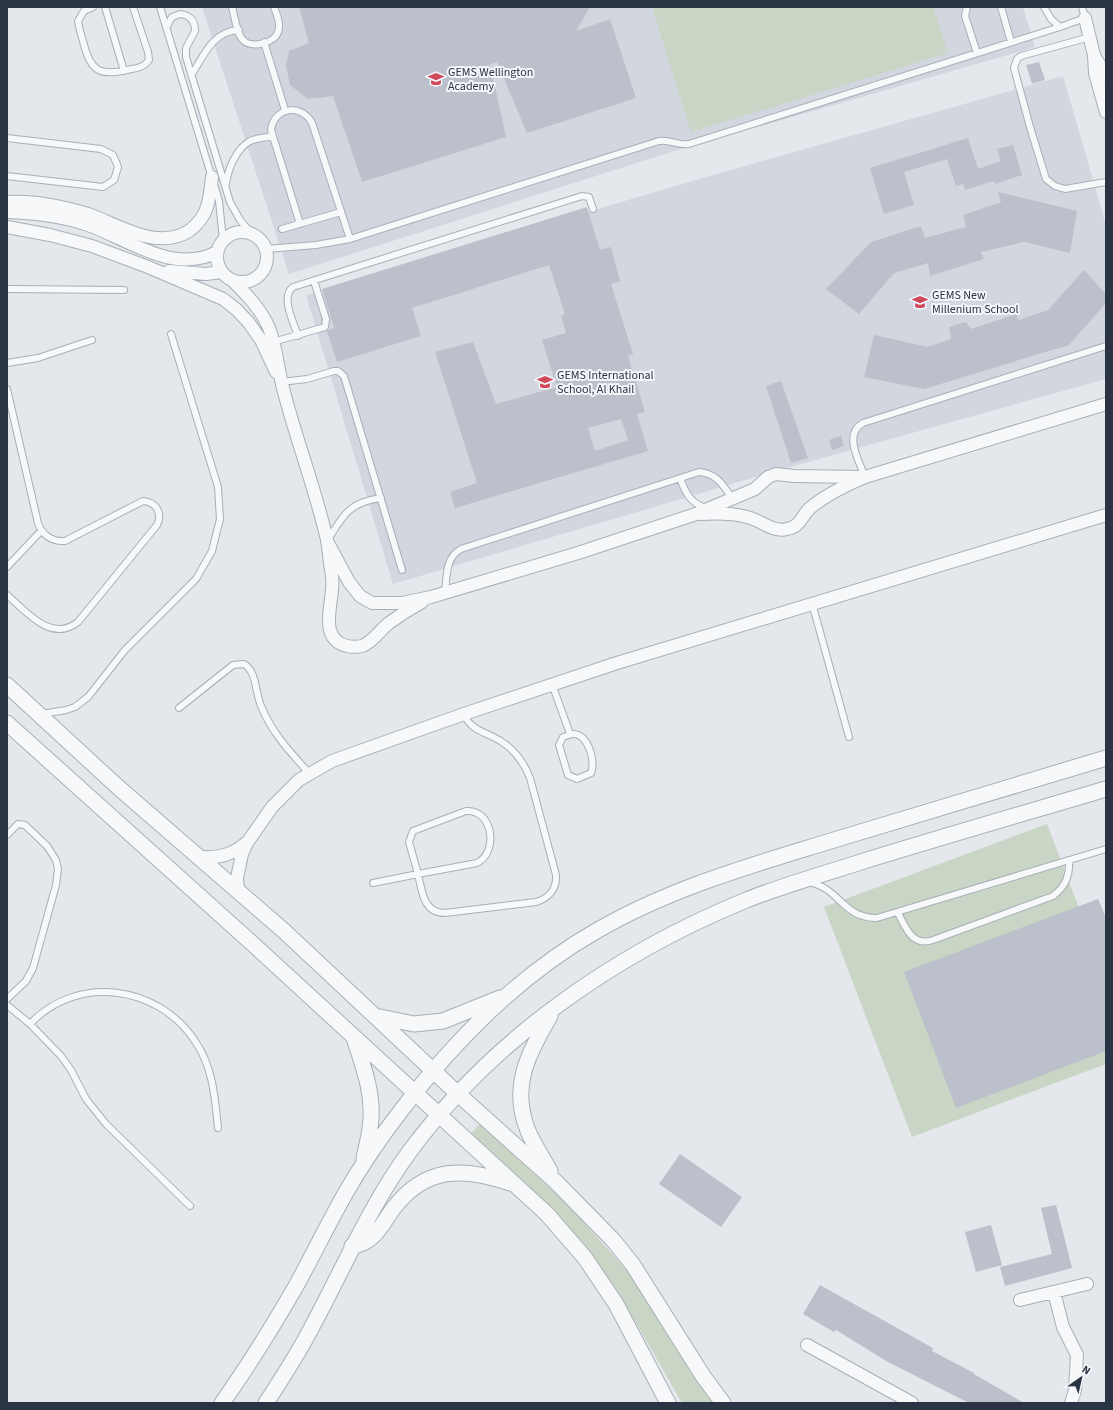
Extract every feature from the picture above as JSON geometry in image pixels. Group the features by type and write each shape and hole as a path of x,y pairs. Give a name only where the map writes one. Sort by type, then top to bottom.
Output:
{"street":[{"path":"1084,12 1094,55 1094,68 1106,112"},
{"path":"1094,55 1102,67 1106,79"},
{"path":"7,202 52,204 89,215 145,236 157,239 170,238 182,235 201,219 208,203 212,177"},
{"path":"7,212 41,214 81,223 169,258 193,260 206,257 217,252"},
{"path":"8,229 70,239 148,267 205,290 222,299 237,310 250,323 261,340 281,382"},
{"path":"232,280 246,282 259,276 267,264 266,249 258,237 252,234 236,232 223,240 217,252 217,262 221,272 232,280 248,296 263,317 273,342 281,382 327,541 333,587 328,627 332,635 345,645 362,646 370,641 397,617 431,597"},
{"path":"148,267 194,274 221,272"},
{"path":"696,514 734,514 754,519 777,530 787,529 796,526 804,519 808,510 830,495 848,484 865,477 1106,404"},
{"path":"327,541 352,586 366,601 387,604 446,593 578,553 696,514 755,489 768,477 776,474 794,476 865,477"},
{"path":"238,890 238,865 247,843 280,797 309,773 332,761 552,684 1106,514"},
{"path":"7,686 119,788 238,890 458,1094 555,1181 613,1240 633,1265 703,1376 723,1403"},
{"path":"7,723 205,901 438,1116 517,1186 568,1237 601,1281 616,1304 668,1403"},
{"path":"222,1403 266,1337 346,1192 382,1137 414,1094 434,1071 510,993 543,965 598,930 629,913 683,889 749,866 1106,758"},
{"path":"266,1403 312,1327 352,1246 390,1181 409,1153 438,1116 492,1060 554,1009 624,960 746,900 935,839 1106,789"},
{"path":"200,857 213,858 226,856 247,843"},
{"path":"374,1016 414,1024 443,1021 510,993"},
{"path":"554,1009 527,1058 523,1070 520,1092 521,1108 529,1132 555,1181"},
{"path":"354,1038 367,1079 372,1111 361,1168"},
{"path":"352,1246 364,1244 373,1237 402,1198 412,1189 437,1176 462,1172 475,1172 517,1186"},
{"path":"1020,1300 1087,1284"},
{"path":"1054,1292 1063,1327 1077,1355 1076,1390 1071,1403"},
{"path":"807,1345 912,1403"}],"lane":[{"path":"93,7 84,10 78,21 90,62 96,69 104,73 124,71 144,66 149,56 133,7"},
{"path":"105,7 124,71"},
{"path":"160,7 212,177 222,214 223,240"},
{"path":"232,7 240,36 246,43 256,44 272,40 278,33 279,24 274,7"},
{"path":"967,7 965,16 977,52"},
{"path":"1001,7 1011,42"},
{"path":"1044,7 1051,19 1060,27"},
{"path":"266,249 316,245 350,239 659,141 666,140 680,145 689,144 1060,27 1084,12"},
{"path":"167,26 172,17 180,14 190,17 193,21 195,31 185,52 234,212 252,234"},
{"path":"192,74 214,40 228,31 238,30"},
{"path":"1090,37 1021,56 1017,59 1014,68 1046,179 1055,186 1065,189 1106,182"},
{"path":"264,42 285,110"},
{"path":"300,224 272,136 272,124 275,118 285,110 298,110 309,117 350,239"},
{"path":"225,186 231,166 243,148 251,141 272,136"},
{"path":"7,138 101,150 113,155 118,167 114,180 103,187 7,176"},
{"path":"298,336 287,300 288,292 293,287 582,196 589,197 594,209"},
{"path":"282,230 341,212"},
{"path":"273,342 323,329 327,322 314,280"},
{"path":"7,289 124,290"},
{"path":"38,714 66,710 75,707 88,697 125,650 196,580 212,551 220,520 218,487 171,334"},
{"path":"7,363 38,358 92,340"},
{"path":"865,477 852,439 855,429 863,423 1106,346"},
{"path":"281,382 307,379 334,371 338,371 344,376 402,570"},
{"path":"7,388 38,523 41,531 49,538 65,541 143,501 152,503 159,511 160,516 157,525 73,626 59,630 46,627 7,595"},
{"path":"446,593 448,564 453,555 461,549 699,472 710,474 720,481 732,498"},
{"path":"680,478 687,496 696,504 707,509"},
{"path":"327,541 344,514 351,508 358,503 381,498"},
{"path":"7,567 41,531"},
{"path":"812,603 849,737"},
{"path":"179,708 233,665 244,664 252,671 260,703 272,729 309,773"},
{"path":"552,684 570,734"},
{"path":"373,883 418,874 482,860 489,852 490,842 488,825 482,816 477,812 466,811 413,831 409,842 418,874 426,905 434,912 439,913 536,902 547,897 555,888 556,875 526,767 511,749 492,736 475,729 470,725 464,714"},
{"path":"570,734 579,734 584,738 592,764 591,773 580,779 573,778 568,774 559,746 561,739 570,734"},
{"path":"7,835 18,824 27,827 52,853 56,860 58,877 33,968 26,981 7,999"},
{"path":"804,881 826,887 845,906 861,916 877,918 898,913 1106,848"},
{"path":"898,913 913,938 922,942 933,940 1053,896 1060,890 1068,876 1069,860"},
{"path":"30,1024 55,1003 76,995 102,992 133,996 162,1009 186,1028 203,1055 213,1084 218,1128"},
{"path":"7,1005 30,1024 61,1056 95,1112 190,1206"}],"shaded area":[{"name":"GEMS Wellington Academy","path":"202,7 1023,7 1035,47 671,152 289,274"},
{"path":"1063,76 1106,225 1106,379 783,469 393,584 306,295 699,179"}],"green space":[{"path":"652,7 933,7 948,53 691,132"},
{"path":"1047,824 1106,979 1106,1064 912,1137 824,907"},
{"path":"480,1124 570,1207 629,1273 712,1403 682,1403 616,1288 556,1213 471,1133"}],"building":[{"path":"299,7 590,7 576,31 610,19 636,98 527,133 497,62 490,64 506,137 362,182 333,96 308,99 290,85 286,66 289,51 309,43"},
{"path":"1039,62 1045,80 1032,84 1026,65"},
{"path":"968,138 978,169 1001,161 997,149 1013,145 1022,175 995,184 994,181 965,190 963,184 956,186 947,159 904,172 914,205 884,214 870,168"},
{"path":"998,192 1077,211 1070,253 1024,242 981,252 984,259 930,276 928,263 894,273 859,314 826,289 871,242 921,226 925,238 966,227 963,215 1001,202"},
{"path":"587,207 600,250 611,247 620,281 611,284 633,354 628,356 645,412 637,414 648,451 455,508 450,492 477,483 435,352 473,342 496,404 557,387 542,340 566,333 561,316 565,314 549,265 412,308 421,336 337,362 327,331 334,328 322,289","holes":["621,419 628,440 595,451 588,428"]},
{"path":"1084,270 1106,294 1106,303 1069,345 924,389 864,377 874,335 928,347 951,339 949,327 966,322 971,329 1016,314 1019,320 1048,310"},
{"path":"781,381 808,458 791,463 766,386"},
{"path":"841,436 844,446 832,450 829,440"},
{"path":"1098,899 1106,918 1106,1051 956,1108 904,972"},
{"path":"680,1154 742,1197 721,1227 659,1184"},
{"path":"1056,1205 1072,1268 1005,1286 1000,1267 1052,1254 1041,1208"},
{"path":"991,1225 1002,1265 976,1272 965,1232"},
{"path":"820,1285 933,1348 932,1351 974,1373 1024,1403 969,1403 888,1362 836,1330 834,1332 803,1314"}],"place":[{"name":"GEMS Wellington Academy","path":"436,79"},
{"name":"GEMS New Millenium School","path":"920,302"},
{"name":"GEMS International School, Al Khail","path":"545,382"}]}
